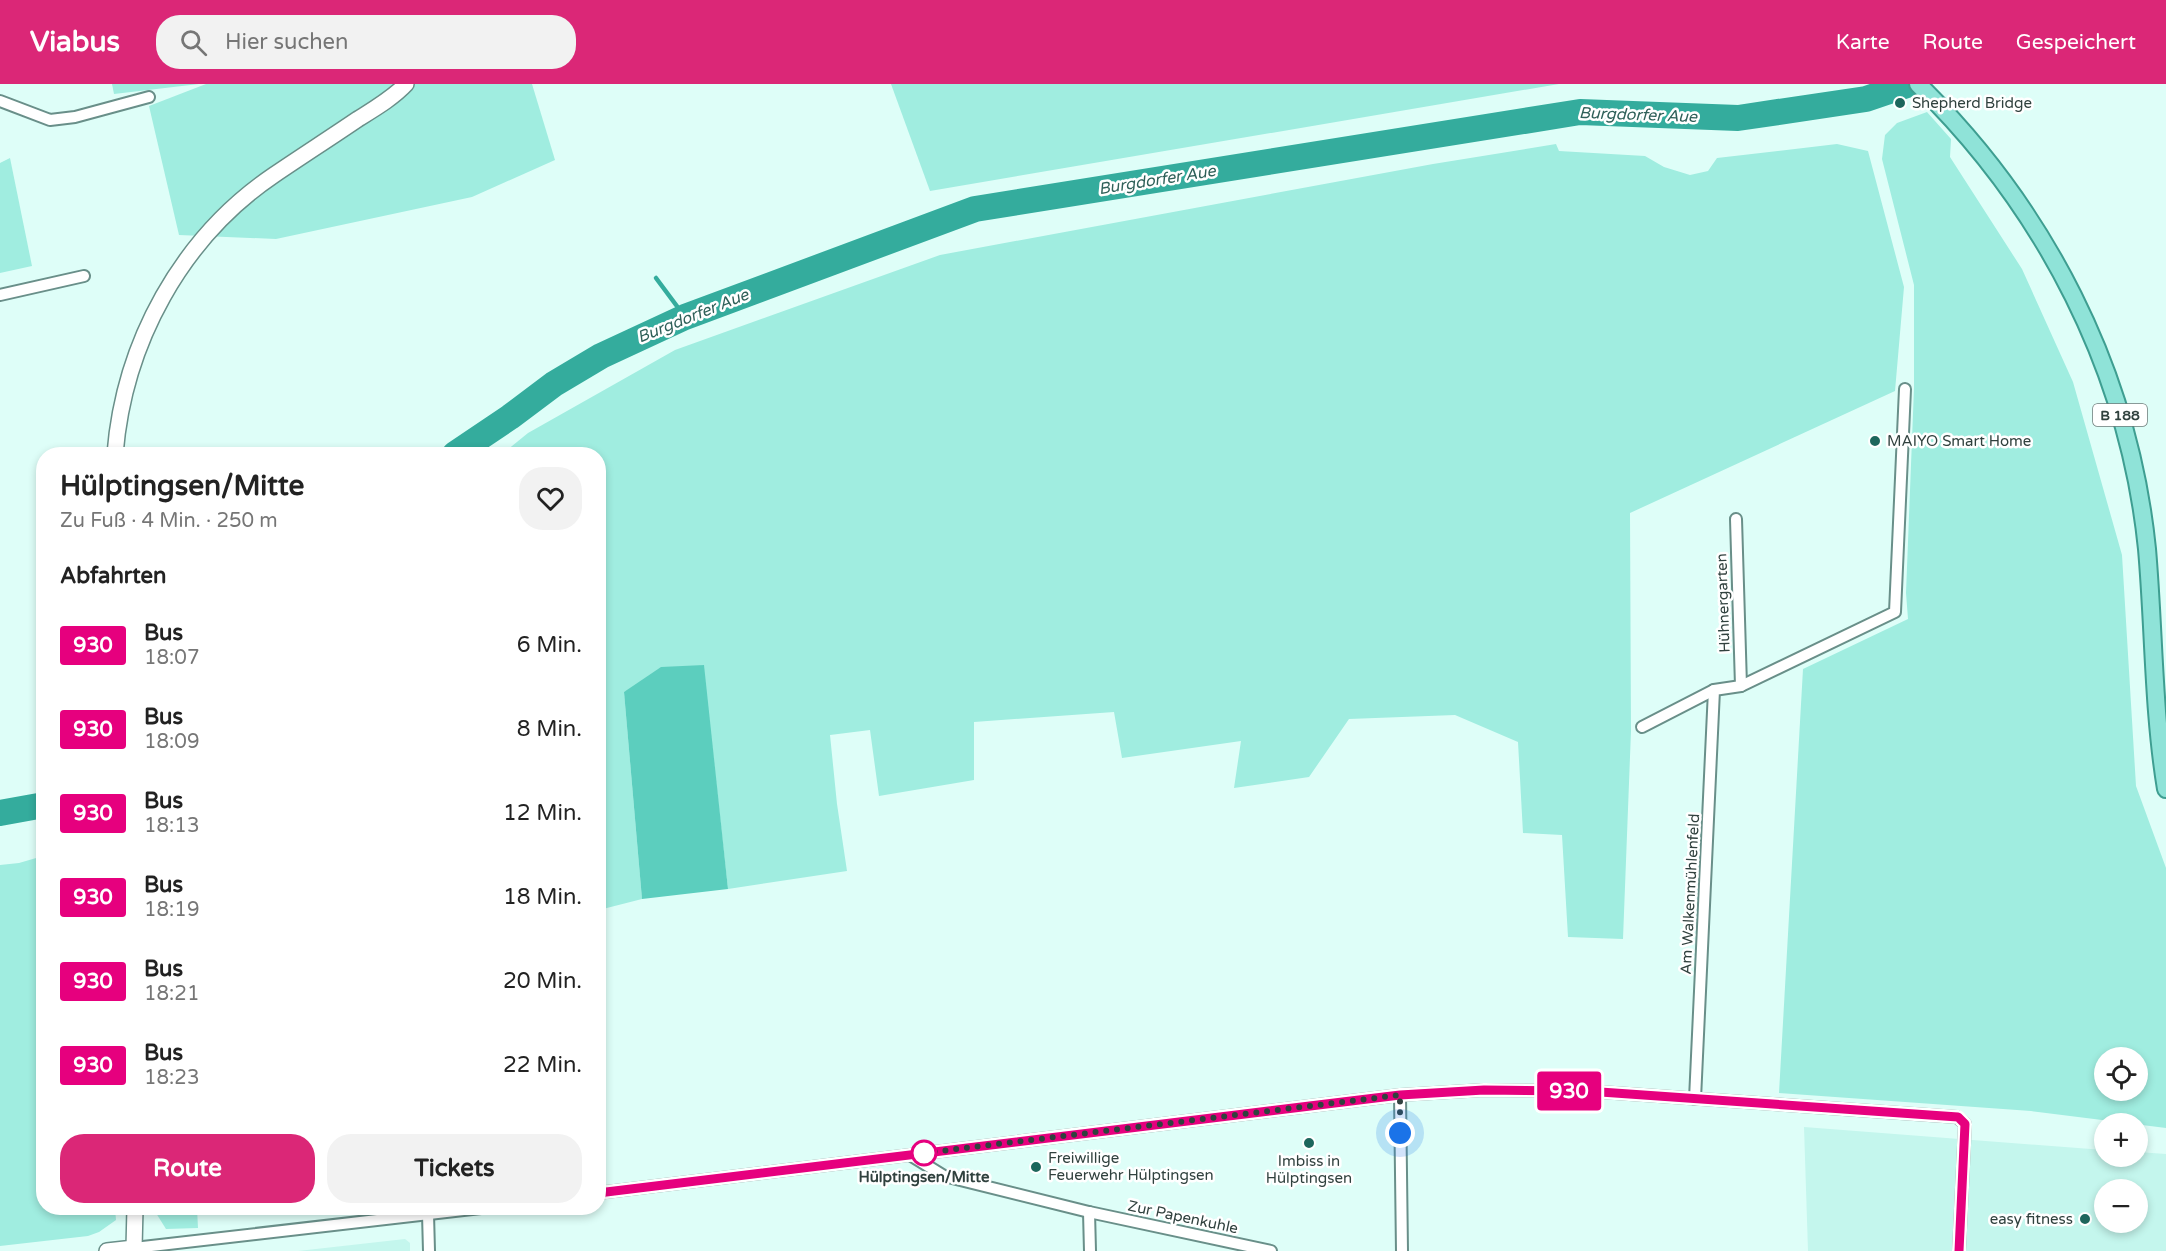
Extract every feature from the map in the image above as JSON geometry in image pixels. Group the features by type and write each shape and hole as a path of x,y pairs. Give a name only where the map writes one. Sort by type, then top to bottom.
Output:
{"main road":[{"name":"B 188","path":"1918,84 1952,119 2006,185 2040,235 2083,316 2116,401 2132,460 2143,519 2159,734 2166,789"}],"street":[{"path":"116,447 122,399 132,362 169,285 196,246 236,204 272,176 371,111 406,84"},
{"path":"0,103 50,120 75,117 149,97"},
{"path":"0,295 84,276"},
{"path":"1642,726 1714,690 1741,686 1894,612 1905,390"},
{"name":"Hühnergarten","path":"1736,519 1741,686"},
{"name":"Am Walkenmühlenfeld","path":"1695,1099 1714,690"},
{"path":"606,1192 1400,1095 1484,1090 1569,1091 1958,1117 1965,1124 1959,1251"},
{"path":"1400,1095 1402,1251"},
{"name":"Zur Papenkuhle","path":"909,1155 944,1176 1089,1212 1271,1251"},
{"path":"1089,1212 1090,1251"},
{"path":"134,1249 135,1215"},
{"path":"107,1251 420,1215"},
{"path":"428,1215 429,1251"}],"shaded area":[{"path":"112,84 199,84 114,94"},
{"path":"206,84 532,84 555,160 472,197 276,239 179,235 149,106"},
{"path":"891,84 1559,84 930,191"},
{"path":"1927,112 1951,139 1950,157 2022,269 2073,382 2122,555 2136,786 2166,868 2166,1128 2148,1126 2148,1113 2094,1113 2094,1119 2031,1111 1779,1093 1803,669 1908,619 1906,593 1914,388 1914,285 1882,159 1885,135 1897,123"},
{"path":"1556,144 1559,151 1645,156 1664,167 1690,175 1708,171 1717,158 1837,144 1868,151 1904,287 1895,391 1630,513 1631,731 1623,939 1568,937 1562,835 1523,833 1518,742 1455,715 1349,719 1309,777 1234,788 1241,741 1122,758 1114,712 974,722 974,780 879,796 870,730 830,735 847,871 728,889 703,665 624,692 642,899 606,908 606,447 511,447 528,433 675,350 940,255 1433,164"},
{"path":"10,158 32,266 0,273 0,163"},
{"path":"36,858 36,1215 116,1215 116,1220 99,1232 88,1236 0,1246 0,865"},
{"path":"1804,1127 2094,1149 2094,1167 2148,1167 2148,1153 2166,1154 2166,1251 1808,1251"},
{"path":"157,1215 197,1215 198,1228 166,1229"},
{"path":"405,1239 410,1243 410,1251 298,1251"}],"green space":[{"path":"704,665 728,889 642,899 624,692 661,667"}],"waterway":[{"name":"Burgdorfer Aue","path":"465,447 554,384 601,356 685,317 975,209 1580,112 1738,118 1866,99 1910,84"},
{"path":"656,278 685,317"},
{"name":"Burgdorfer Aue","path":"0,813 36,806"}],"bus line":[{"name":"930","path":"606,1192 1400,1095 1484,1090 1586,1091 1958,1117 1965,1124 1959,1251"}],"place":[{"name":"Shepherd Bridge","path":"1900,103"},
{"name":"MAIYO Smart Home","path":"1875,441"},
{"name":"Imbiss in Hülptingsen","path":"1309,1143"},
{"name":"Hülptingsen/Mitte","path":"924,1153"},
{"name":"Freiwillige Feuerwehr Hülptingsen","path":"1036,1167"},
{"name":"easy fitness","path":"2085,1219"}],"route":[{"path":"924,1153 1400,1095 1400,1133"}]}
